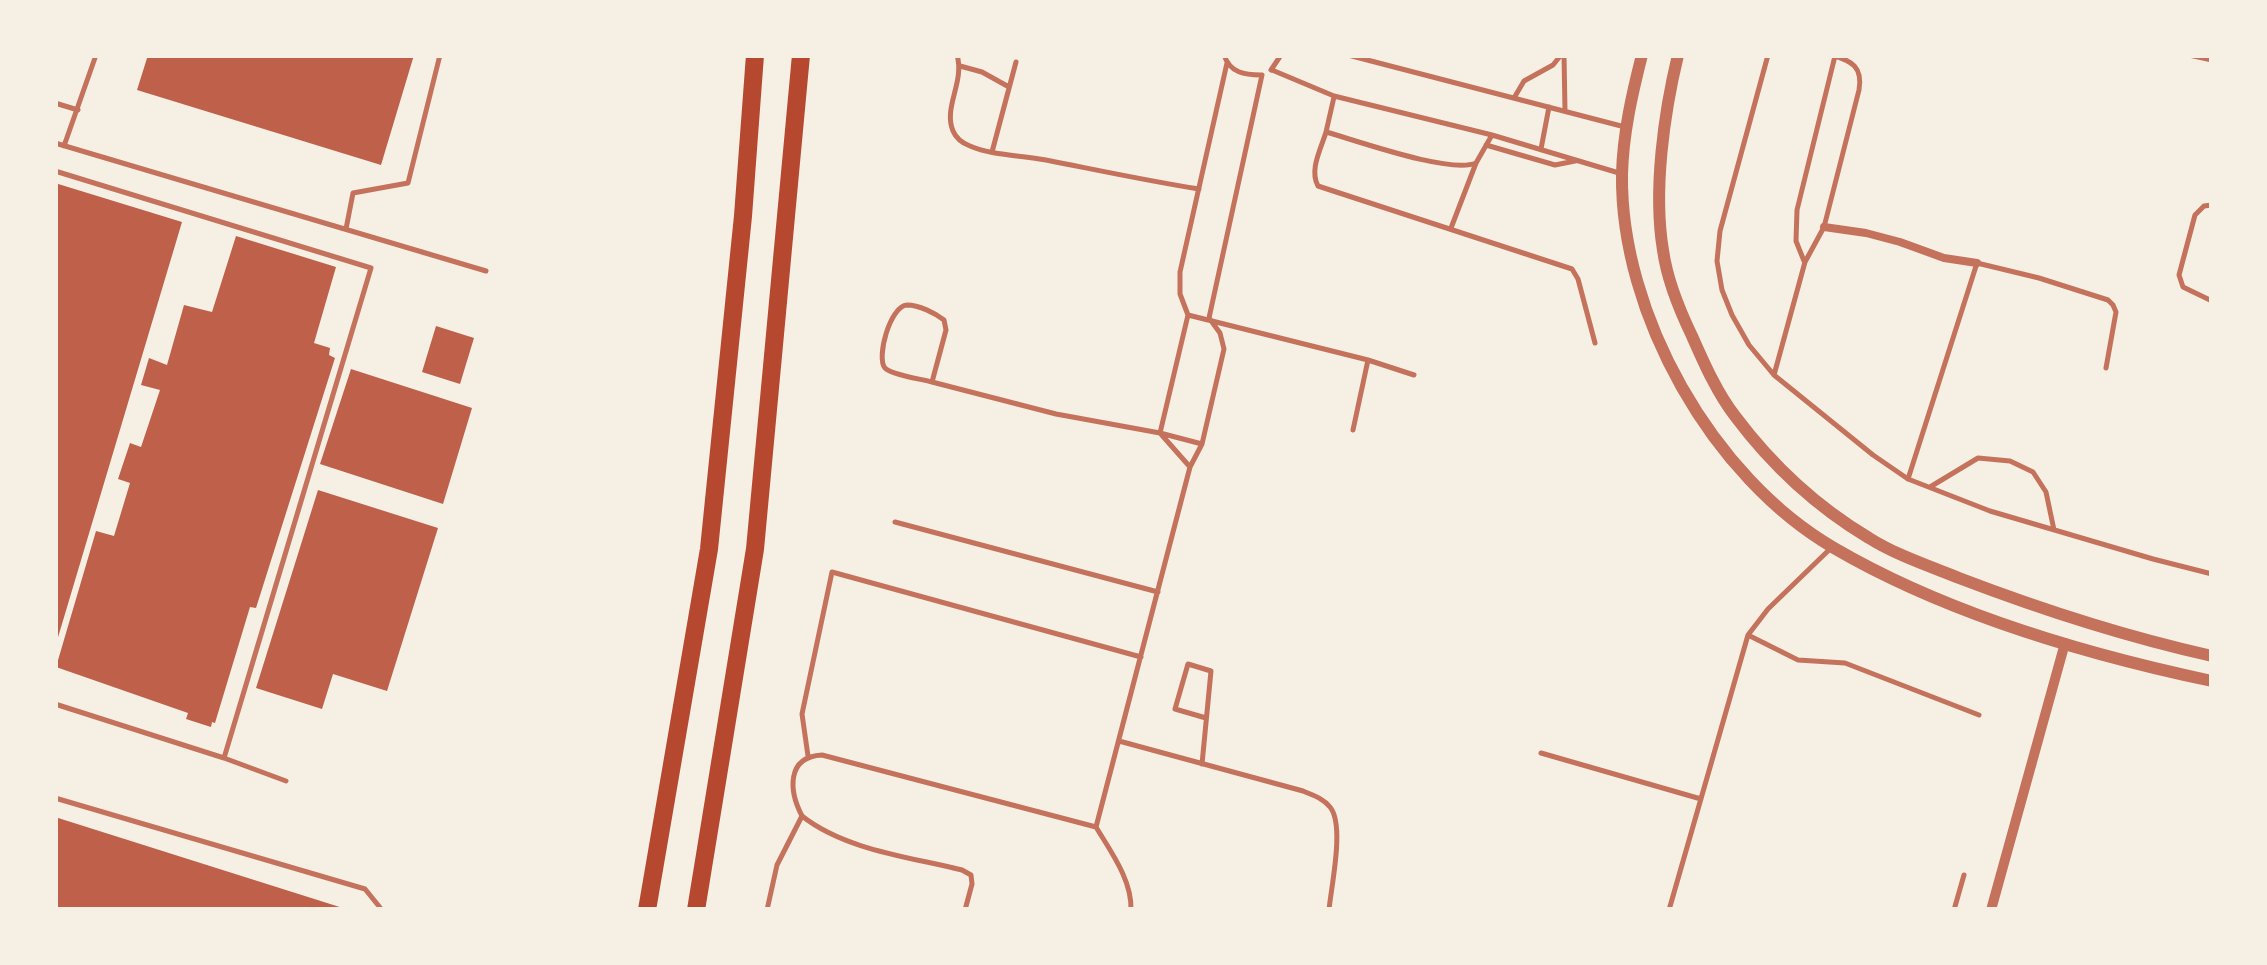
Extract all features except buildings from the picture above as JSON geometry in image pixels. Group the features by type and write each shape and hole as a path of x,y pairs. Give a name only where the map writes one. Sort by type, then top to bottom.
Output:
{"highway":[{"path":"647,910 709,549 744,216 755,55"},
{"path":"696,910 755,549 800,55"}],"street":[{"path":"1642,55 1626,127 1622,174 1633,270 1650,321 1675,375 1707,429 1746,477 1796,522 1832,547 1909,587 1978,615 2065,643 2212,681"},
{"path":"1678,55 1664,136 1662,250 1677,304 1701,356 1732,413 1774,464 1870,539 1920,563 2000,594 2212,656"},
{"path":"1824,227 1866,233 1944,258 1977,263"},
{"path":"1991,910 2065,643"}],"lane":[{"path":"64,146 96,55"},
{"path":"346,229 353,193 408,183 440,55"},
{"path":"956,55 960,77 950,126 968,146 1200,190"},
{"path":"1224,55 1227,63 1242,75 1262,75 1272,70 1281,55"},
{"path":"1348,55 1626,127"},
{"path":"1514,98 1524,81 1563,55"},
{"path":"1563,55 1565,112"},
{"path":"1768,55 1720,231 1717,261 1732,315 1774,375 1908,479 1990,511 2212,574"},
{"path":"2189,55 2212,60"},
{"path":"1774,375 1805,262 1824,227 1861,78 1858,68 1849,60 1833,56 1797,210 1796,241 1805,262"},
{"path":"992,152 1016,62"},
{"path":"1160,433 1188,315 1180,294 1180,272 1227,63"},
{"path":"960,66 982,72 1009,88"},
{"path":"1272,70 1334,96 1492,135 1622,174"},
{"path":"1208,318 1262,75"},
{"path":"1334,96 1315,168 1314,181 1318,186 1572,269 1594,343"},
{"path":"55,103 78,110"},
{"path":"1541,149 1549,107"},
{"path":"1326,132 1442,164 1468,166 1476,162"},
{"path":"1451,228 1476,162 1492,135"},
{"path":"55,143 486,271"},
{"path":"1486,145 1555,165 1578,160"},
{"path":"55,171 372,268 224,758"},
{"path":"2212,205 2204,206 2195,215 2179,275 2183,287 2212,300"},
{"path":"1908,479 1977,263 2108,300 2116,312 2106,368"},
{"path":"932,382 946,330 944,320 934,312 900,307 892,315 881,358 890,371 932,382 1056,414 1202,444"},
{"path":"1188,315 1414,375"},
{"path":"1131,910 1132,897 1120,867 1096,826 1190,467 1202,444 1224,348 1220,333 1208,318"},
{"path":"1353,430 1368,360"},
{"path":"1160,433 1190,467"},
{"path":"1928,488 1978,458 2010,461 2033,472 2046,492 2054,530"},
{"path":"894,522 1158,592"},
{"path":"1669,910 1748,634 1832,547"},
{"path":"808,756 802,714 832,572 1141,657"},
{"path":"1748,634 1798,660 1845,663 1979,715"},
{"path":"1202,764 1211,670 1188,664 1175,709 1206,718"},
{"path":"55,704 286,781"},
{"path":"1118,741 1322,799 1333,810 1337,827 1329,910"},
{"path":"1541,753 1701,798"},
{"path":"966,910 971,875 851,842 818,828 802,816 794,802 793,777 798,765 808,756 822,755 1096,826"},
{"path":"55,798 365,889 382,910"},
{"path":"768,910 778,866 802,816"},
{"path":"1954,910 1964,875"}]}
